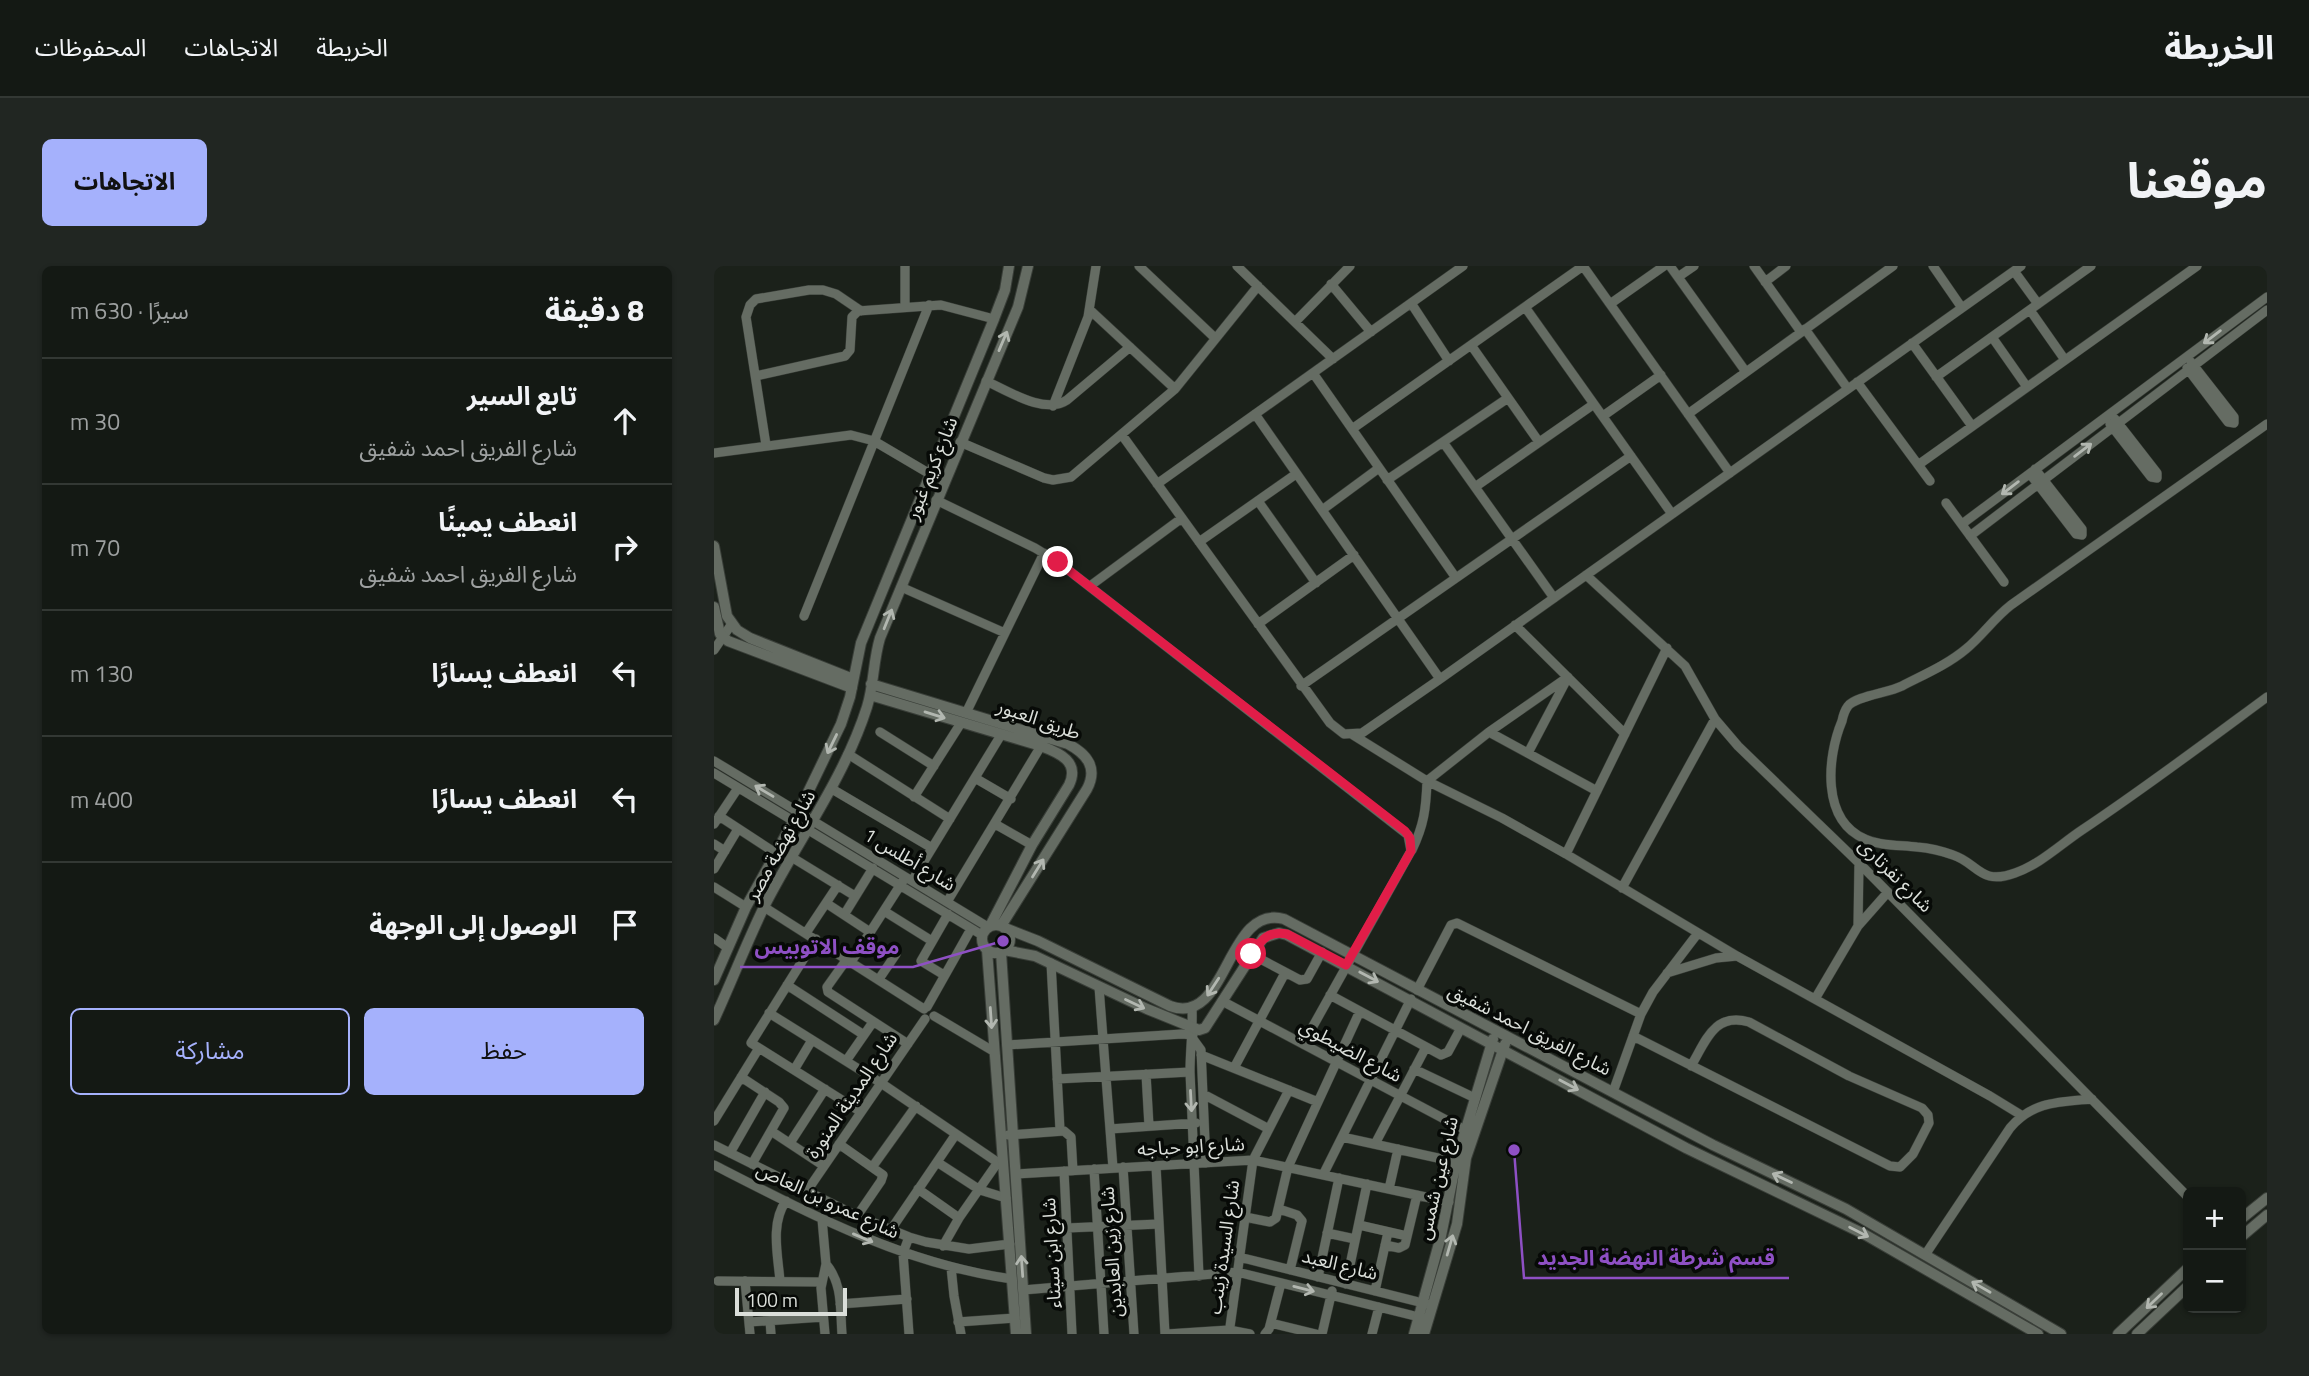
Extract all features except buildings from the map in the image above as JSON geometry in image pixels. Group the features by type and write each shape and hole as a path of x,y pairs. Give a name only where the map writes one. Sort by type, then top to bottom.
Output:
{"street":[{"path":"905,266 905,307"},
{"name":"شارع كريم غبور","path":"853,683 864,635 994,319 1007,281 1009,266"},
{"name":"شارع كريم غبور","path":"870,690 878,645 1021,298 1028,266"},
{"path":"1053,406 1090,310 1096,266"},
{"path":"1139,266 1215,338"},
{"path":"1237,266 1333,359"},
{"path":"1295,321 1350,266"},
{"path":"1157,484 1463,266"},
{"path":"1352,429 1583,266 1730,473"},
{"path":"1610,304 1664,266"},
{"path":"1670,266 1746,372"},
{"path":"1678,277 1694,266"},
{"path":"1754,266 1848,389"},
{"path":"1765,282 1786,266"},
{"path":"1688,414 1893,266"},
{"path":"1933,266 1962,308"},
{"path":"1936,377 2091,266"},
{"path":"1918,465 2197,266"},
{"path":"1353,735 1370,728 1440,679 2018,268 2034,307 2066,360"},
{"path":"1331,284 1371,332"},
{"path":"960,442 1044,478 1062,480 1079,472 1175,389 1258,286"},
{"path":"766,445 746,317 750,305 756,299 823,290 836,294 861,311"},
{"path":"1411,303 1450,360"},
{"path":"804,616 929,305"},
{"path":"755,376 845,356 850,350 852,317 861,311 929,305 957,308 994,319"},
{"path":"1525,307 1672,514"},
{"path":"1962,524 2184,358 2264,308"},
{"path":"1970,536 2191,368 2264,308"},
{"path":"1090,310 1175,389"},
{"path":"1992,337 2027,387"},
{"path":"1912,343 1972,426"},
{"path":"1471,345 1539,442"},
{"path":"986,381 1042,405 1053,406 1067,400 1130,347"},
{"path":"2184,358 2228,422 2234,423 2234,417 2191,368"},
{"path":"1313,373 1456,578"},
{"path":"1603,416 1661,376"},
{"path":"1857,382 1930,481"},
{"path":"1387,480 1508,398"},
{"path":"1475,487 1594,404"},
{"path":"1255,414 1440,679"},
{"path":"2108,415 2151,477 2157,478 2157,473 2115,425"},
{"path":"2267,424 2006,609 1950,661 1894,690 1849,705 1835,738 1830,759 1835,798 1841,819 1856,834 1875,843 1921,847 1955,855 1983,875 2002,877 2017,873 2140,791 2267,697"},
{"path":"714,453 845,434 874,441 930,474"},
{"path":"1122,435 1301,686 1336,730 1353,735 1427,781 1502,818 1737,956 2021,1115"},
{"path":"1443,442 1553,598"},
{"path":"1301,686 1631,456"},
{"path":"1322,510 1379,468"},
{"path":"2033,472 2082,529 2082,535 2076,534 2041,482"},
{"path":"1199,542 1296,474"},
{"path":"936,500 1044,553 1090,586 1405,831 1410,838 1411,851"},
{"path":"1258,501 1315,583"},
{"path":"1946,503 2004,582"},
{"path":"1090,586 1182,518"},
{"path":"714,546 729,620 750,638 853,683"},
{"path":"914,797 963,718 1044,553"},
{"path":"1258,624 1354,555"},
{"name":"شارع نفرتارى","path":"1586,575 1667,648 1692,676 1715,719 1738,746 1888,892 2183,1192"},
{"path":"901,587 1005,633"},
{"path":"714,607 718,633 714,650"},
{"path":"718,633 729,620"},
{"path":"1516,625 1625,734"},
{"path":"718,633 728,641 853,683"},
{"path":"1566,854 1667,648"},
{"path":"1427,781 1568,677"},
{"path":"1528,753 1568,677"},
{"name":"شارع نهضة مصر","path":"714,980 746,906 796,816 841,724 853,683"},
{"name":"شارع نهضة مصر","path":"714,1020 764,907 832,789 867,707 870,690"},
{"name":"طريق العبور","path":"870,690 963,718 1068,744 1083,753 1090,764 1092,777 1087,789 993,929"},
{"name":"طريق العبور","path":"963,718 1001,735 1041,746 1063,756 1073,769 1069,785 1032,845 993,929"},
{"path":"1622,888 1715,719"},
{"path":"880,732 934,766"},
{"path":"1489,733 1597,791"},
{"path":"908,1044 827,991 827,987 932,848 1001,735"},
{"path":"947,902 1041,746"},
{"path":"848,754 950,819"},
{"path":"714,761 811,825"},
{"path":"1073,769 1090,764"},
{"path":"714,773 738,788 796,816"},
{"path":"975,778 1011,799"},
{"path":"1303,1044 1422,830 1427,781"},
{"path":"738,788 716,820 738,829 774,852"},
{"path":"832,789 932,848"},
{"path":"1827,831 1841,819"},
{"path":"995,824 1032,845"},
{"name":"شارع أطلس 1","path":"811,825 993,929"},
{"name":"شارع أطلس 1","path":"811,825 873,868 906,881 971,929 993,929"},
{"path":"714,869 738,829"},
{"path":"714,844 725,851"},
{"path":"793,858 855,896"},
{"path":"1858,926 1859,863"},
{"path":"844,915 873,868"},
{"path":"806,933 838,885"},
{"path":"714,887 746,906"},
{"path":"1815,999 1858,926 1888,892"},
{"path":"826,903 870,932"},
{"path":"764,907 928,1013 993,1051"},
{"path":"884,911 932,941"},
{"path":"944,975 921,961 948,914"},
{"name":"شارع الفريق احمد شفيق","path":"1192,1008 1205,1000 1247,933 1262,919 1284,919 1349,961 1414,995 1495,1031 1713,1146 1846,1209 1925,1255 2007,1309 2038,1334"},
{"path":"1323,1175 1451,925 1457,923 1640,1014"},
{"name":"شارع المدينة المنورة","path":"807,1191 928,1013 944,975 971,929"},
{"path":"993,929 983,945 987,950 1035,956 1193,1034 1201,1050 1206,1163"},
{"path":"993,929 1010,940 1003,951 1026,1334"},
{"path":"993,929 1038,941 1170,1006 1192,1008 1190,1072 1199,1276"},
{"name":"شارع الفريق احمد شفيق","path":"1193,1034 1205,1028 1263,938 1279,933 1287,934 1322,952 1349,961"},
{"path":"1613,1092 1640,1014 1698,933"},
{"path":"714,939 728,948"},
{"path":"816,939 751,1043 861,1112"},
{"path":"987,950 1001,1164 1016,1334"},
{"path":"1251,954 1296,980 1307,979 1322,952"},
{"path":"878,979 896,954"},
{"path":"1667,973 1703,962 1737,956"},
{"path":"1000,1136 1060,1130 1051,963"},
{"path":"1234,1068 1285,973"},
{"path":"787,985 864,1035"},
{"name":"شارع زين العابدين","path":"1099,987 1110,1129 1127,1225 1134,1334"},
{"path":"1330,995 1441,1055 1445,1055 1461,1028"},
{"name":"شارع الفريق احمد شفيق","path":"1414,995 1461,1028 1686,1148 2061,1334"},
{"name":"شارع الضيطوي","path":"1222,1001 1465,1130"},
{"path":"1245,1217 1273,1221 1276,1218 1288,1167 1360,1012"},
{"path":"769,1013 881,1083 1001,1164"},
{"path":"1633,1036 1691,1066 1890,1167 1900,1167 1908,1162 1929,1123 1928,1115 1922,1108 1849,1076 1749,1022 1738,1019 1721,1023 1713,1030 1691,1066"},
{"path":"846,1061 873,1021"},
{"name":"شارع عين شمس","path":"1428,1305 1456,1161 1495,1031"},
{"path":"1007,1045 1193,1034"},
{"name":"شارع عين شمس","path":"1414,1334 1424,1318 1457,1224 1466,1158 1507,1038"},
{"path":"794,1070 812,1040"},
{"path":"1375,1144 1426,1047"},
{"path":"714,1121 759,1048"},
{"path":"1201,1055 1318,1102"},
{"path":"1414,1069 1475,1098"},
{"path":"1057,1079 1190,1072"},
{"path":"1146,1074 1149,1126"},
{"path":"741,1077 782,1103 784,1108 752,1164"},
{"path":"790,1143 825,1089"},
{"name":"شارع السيدة زينب","path":"1229,1332 1253,1160 1289,1090"},
{"path":"730,1153 765,1093"},
{"path":"1203,1094 1269,1129"},
{"path":"1925,1255 2021,1115 2045,1105 2092,1099"},
{"path":"873,1166 916,1106"},
{"path":"1110,1129 1204,1123"},
{"name":"شارع ابن سيناء","path":"1060,1130 1071,1137 1067,1228 1072,1334"},
{"path":"771,1131 824,1166"},
{"path":"890,1231 956,1134"},
{"path":"1342,1138 1456,1161"},
{"path":"839,1144 882,1172 882,1179 857,1216"},
{"name":"شارع عمرو بن العاص","path":"714,1145 890,1231 943,1246 969,1250 1010,1244"},
{"path":"1389,1189 1398,1149"},
{"name":"شارع ابو حباجه","path":"1016,1174 1253,1160 1448,1202"},
{"path":"937,1162 980,1190 1006,1198"},
{"path":"943,1246 959,1218 1001,1164"},
{"name":"شارع عمرو بن العاص","path":"714,1165 822,1219 903,1254 1012,1279"},
{"path":"1156,1166 1166,1334 1250,1334"},
{"path":"1094,1169 1104,1334"},
{"path":"1318,1277 1339,1178"},
{"path":"1346,1284 1367,1184"},
{"path":"918,1189 959,1218"},
{"path":"1385,1245 1402,1248 1417,1195"},
{"path":"2246,1215 2267,1198"},
{"path":"780,1281 777,1221 786,1201"},
{"path":"1279,1209 1297,1215 1302,1221 1290,1270"},
{"path":"2246,1232 2267,1214"},
{"path":"822,1219 826,1264 821,1282 825,1334"},
{"path":"2246,1222 2252,1227"},
{"path":"1067,1228 1159,1224"},
{"path":"1359,1225 1407,1236"},
{"path":"1375,1291 1388,1232"},
{"path":"1327,1233 1355,1239"},
{"path":"909,1237 903,1254 909,1334"},
{"path":"1890,1249 1897,1238"},
{"name":"شارع العبد","path":"1240,1257 1428,1305"},
{"path":"826,1264 836,1279 842,1334"},
{"path":"951,1267 961,1334"},
{"path":"1023,1290 1237,1272"},
{"name":"شارع العبد","path":"1237,1272 1424,1318"},
{"path":"2118,1334 2183,1273"},
{"path":"718,1281 821,1282"},
{"path":"745,1281 750,1334"},
{"path":"1322,1334 1335,1281"},
{"path":"1265,1334 1271,1323 1281,1283"},
{"path":"2137,1334 2183,1291"},
{"path":"840,1304 907,1299"},
{"path":"1372,1334 1379,1307"},
{"path":"748,1322 823,1317"},
{"path":"958,1322 1015,1318"},
{"name":"شارع عين شمس","path":"1424,1318 1424,1334"},
{"path":"770,1321 771,1334"},
{"path":"1271,1323 1290,1331 1316,1334"}],"place":[{"name":"موقف الاتوبيس","path":"1003,941"},
{"name":"قسم شرطة النهضة الجديد","path":"1514,1150"}],"route":[{"path":"1058,562 1405,831 1410,838 1411,851 1346,965 1287,934 1279,933 1263,938 1251,954"}]}
